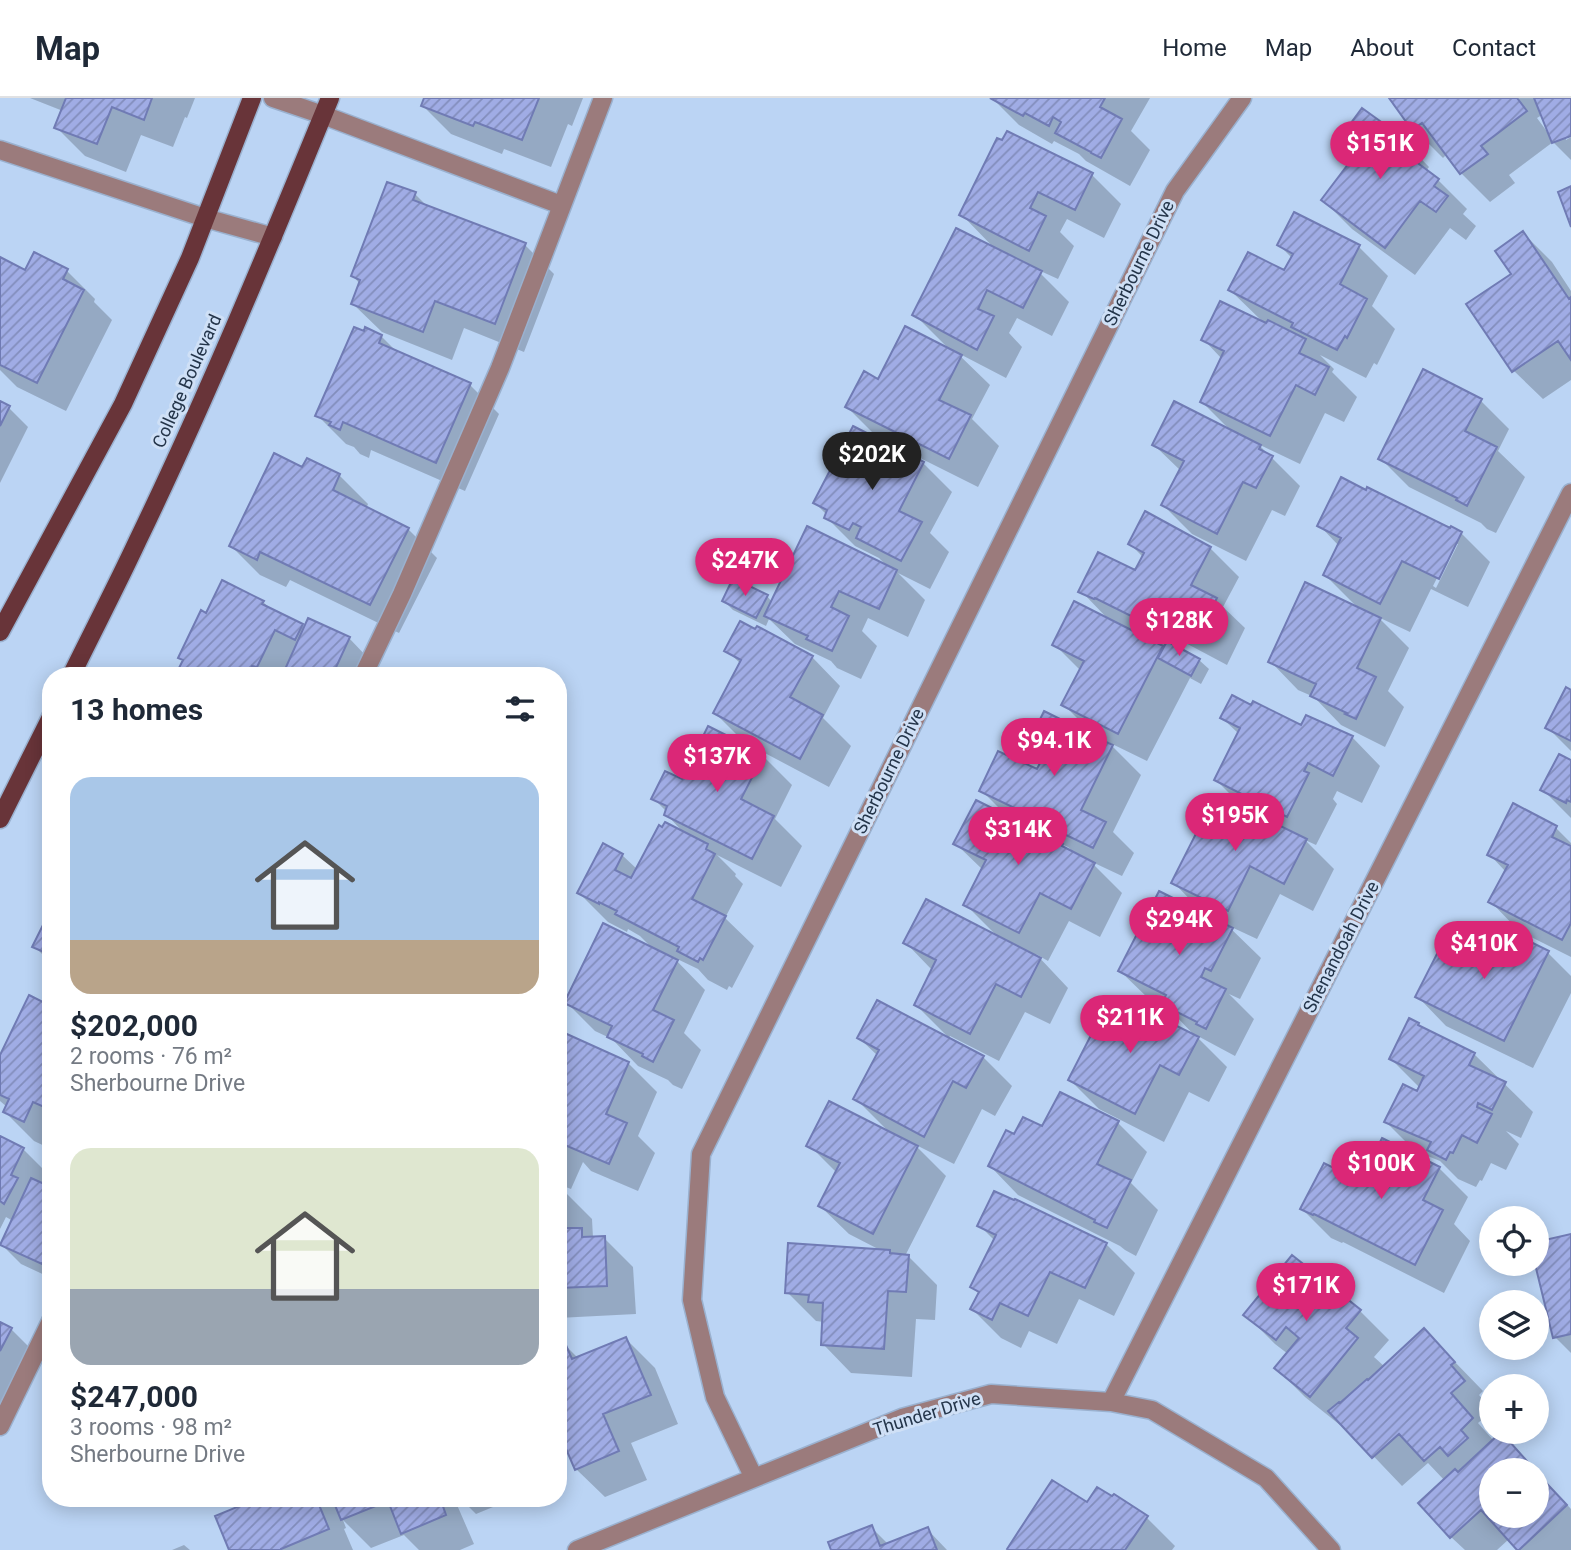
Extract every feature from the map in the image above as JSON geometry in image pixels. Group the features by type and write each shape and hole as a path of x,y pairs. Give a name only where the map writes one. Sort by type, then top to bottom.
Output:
{"main road":[{"path":"0,632 122,404 190,258 252,98"},
{"name":"College Boulevard","path":"76,667 138,542 274,236 327,106"},
{"path":"0,819 42,735"}],"street":[{"path":"273,98 327,106 561,205"},
{"path":"367,667 402,594 500,368 603,98"},
{"name":"Sherbourne Drive","path":"754,1478 715,1397 692,1300 701,1154 1175,191 1242,98"},
{"path":"0,150 205,218 274,236"},
{"name":"Shenandoah Drive","path":"1111,1402 1571,493"},
{"path":"0,1426 42,1340"},
{"name":"Thunder Drive","path":"577,1550 902,1418 991,1394 1111,1402 1152,1410 1266,1478 1331,1550"}],"building":[{"path":"66,98 152,98 144,120 112,107 97,144 54,128"},
{"path":"424,98 539,98 522,140 475,122 473,126 421,106"},
{"path":"990,98 1105,98 1100,107 1122,119 1101,158 1055,133 1061,122 1053,117 1049,126 1025,113 1023,116"},
{"path":"1389,98 1517,98 1527,111 1481,146 1488,154 1460,174 1422,123 1412,130"},
{"path":"1534,98 1571,98 1571,136 1552,143"},
{"path":"1362,108 1402,137 1395,146 1439,179 1434,186 1448,196 1436,212 1420,201 1385,248 1321,200 1355,155 1337,142"},
{"path":"1007,131 1093,173 1075,210 1038,192 1030,208 1046,216 1029,251 959,215 997,138 1002,140"},
{"path":"387,182 416,192 413,200 526,243 495,324 435,301 423,332 351,304 360,280 351,276"},
{"path":"1571,186 1571,227 1558,192"},
{"path":"1294,212 1360,245 1340,284 1367,299 1347,338 1345,336 1337,350 1291,327 1293,323 1228,290 1248,252 1284,270 1293,254 1277,245"},
{"path":"956,228 1042,271 1023,308 987,290 978,309 994,316 977,350 912,315"},
{"path":"1523,231 1569,299 1571,297 1571,360 1558,341 1512,372 1466,304 1511,274 1495,251"},
{"path":"34,252 68,269 63,279 84,290 37,383 0,365 0,257 25,270"},
{"path":"1220,301 1306,339 1299,353 1329,367 1315,395 1296,385 1270,436 1200,402 1224,351 1201,340"},
{"path":"905,326 962,355 939,400 971,415 949,459 845,407 864,371 878,379"},
{"path":"354,327 364,331 365,327 382,335 379,343 471,383 436,463 343,422 340,430 329,425 331,422 315,416"},
{"path":"1423,369 1482,399 1465,431 1497,447 1467,506 1456,500 1457,498 1378,459"},
{"path":"0,401 10,406 0,426"},
{"path":"1174,401 1261,445 1259,449 1273,456 1256,488 1243,482 1217,534 1161,505 1184,461 1152,445"},
{"path":"853,426 924,462 899,511 922,522 901,561 856,538 861,527 853,523 849,530 824,518 827,510 813,503"},
{"path":"274,453 302,467 307,458 340,474 333,490 409,528 370,605 260,552 257,560 229,546"},
{"path":"1341,477 1462,532 1439,579 1402,561 1380,604 1323,575 1341,538 1317,526"},
{"path":"1145,511 1211,547 1191,585 1217,598 1197,637 1151,612 1145,623 1078,592 1098,552 1135,570 1144,553 1128,544"},
{"path":"807,526 897,570 879,609 839,591 831,607 849,616 832,651 806,639 808,636 764,616"},
{"path":"733,578 768,595 756,618 722,601"},
{"path":"222,580 303,624 295,640 275,630 257,667 180,667 183,660 178,658 201,610 206,613"},
{"path":"1305,582 1381,618 1357,668 1376,677 1356,719 1310,696 1316,684 1268,662"},
{"path":"1074,601 1163,646 1118,734 1061,705 1084,661 1052,645"},
{"path":"308,618 350,637 336,667 286,667"},
{"path":"740,621 755,629 757,626 813,656 790,697 823,715 800,759 713,713 741,660 724,651"},
{"path":"1167,641 1200,659 1191,676 1158,658"},
{"path":"1566,687 1571,690 1571,741 1545,728"},
{"path":"1232,695 1251,705 1253,701 1301,725 1306,715 1353,736 1333,776 1308,763 1304,771 1309,773 1287,817 1214,780 1240,728 1220,718"},
{"path":"1044,711 1072,725 1074,720 1099,732 1097,738 1113,745 1081,810 1106,822 1093,848 979,791 998,751 1037,769 1045,753 1028,744"},
{"path":"708,726 764,754 741,799 774,816 752,859 664,815 667,806 651,799 665,771 682,779"},
{"path":"1559,754 1571,760 1571,802 1567,800 1566,803 1540,790"},
{"path":"1215,796 1307,839 1284,884 1250,866 1228,911 1171,883"},
{"path":"976,800 1095,863 1071,909 1040,893 1019,933 963,905 986,860 953,844"},
{"path":"1513,803 1557,826 1552,837 1571,846 1571,923 1562,940 1488,902 1508,865 1487,855"},
{"path":"665,822 708,844 706,849 715,854 692,899 726,916 703,960 700,958 698,962 677,951 679,947 615,914 617,911 577,893 603,843 623,854 615,870 631,878 659,825 662,827"},
{"path":"1159,891 1233,928 1211,971 1205,968 1201,977 1226,989 1206,1029 1161,1004 1166,995 1118,971"},
{"path":"926,899 1041,958 1021,997 996,984 970,1034 914,1005 936,960 903,943"},
{"path":"603,923 678,960 653,1010 674,1020 653,1062 642,1056 643,1054 607,1037 612,1026 567,1004 567,997"},
{"path":"1492,923 1549,951 1504,1041 1415,997 1444,940 1476,956"},
{"path":"42,927 42,951 32,947"},
{"path":"29,995 42,1002 42,1106 33,1102 24,1122 3,1112 9,1099 0,1095 0,1055"},
{"path":"877,1000 984,1056 966,1088 953,1081 924,1137 853,1099 879,1050 857,1038"},
{"path":"1107,1004 1128,1014 1133,1004 1199,1037 1179,1075 1160,1065 1135,1114 1068,1080"},
{"path":"1409,1018 1475,1053 1469,1065 1506,1082 1492,1110 1478,1103 1477,1107 1492,1114 1477,1143 1462,1135 1453,1153 1450,1152 1446,1160 1427,1150 1431,1142 1384,1122 1403,1084 1417,1091 1424,1076 1389,1059"},
{"path":"567,1034 629,1062 606,1114 627,1123 609,1164 567,1146"},
{"path":"1060,1092 1119,1121 1097,1164 1131,1180 1107,1228 988,1166 1006,1130 1014,1134 1023,1117 1042,1126"},
{"path":"829,1101 918,1146 873,1234 818,1206 840,1163 806,1146"},
{"path":"0,1136 24,1148 11,1175 18,1178 4,1204 0,1201"},
{"path":"1382,1138 1440,1167 1423,1200 1443,1210 1415,1265 1300,1209 1324,1163 1360,1181"},
{"path":"31,1178 42,1183 42,1264 0,1245"},
{"path":"994,1191 1107,1243 1085,1288 1050,1272 1028,1316 1000,1303 992,1320 970,1309 979,1292 970,1287 996,1235 977,1226"},
{"path":"567,1228 582,1228 582,1237 605,1236 607,1286 567,1288"},
{"path":"1571,1234 1571,1334 1553,1338 1549,1322 1549,1290 1541,1290 1538,1276 1549,1276 1549,1239"},
{"path":"788,1243 890,1250 890,1253 909,1255 906,1292 888,1291 884,1349 821,1345 823,1303 808,1302 809,1295 785,1293"},
{"path":"1292,1255 1361,1310 1346,1328 1358,1338 1310,1397 1274,1368 1299,1338 1286,1327 1276,1340 1243,1315"},
{"path":"0,1322 12,1328 0,1351"},
{"path":"1424,1328 1455,1362 1451,1365 1465,1381 1451,1393 1473,1418 1461,1430 1468,1438 1448,1456 1440,1447 1424,1461 1399,1434 1372,1458 1328,1411 1368,1380"},
{"path":"626,1337 651,1395 603,1414 619,1451 575,1470 567,1451 567,1348 572,1359"},
{"path":"1488,1444 1512,1444 1524,1458 1479,1458 1479,1512 1450,1538 1418,1503 1455,1469 1458,1472"},
{"path":"1052,1480 1087,1502 1097,1487 1112,1496 1114,1494 1148,1516 1125,1550 1008,1550"},
{"path":"1549,1486 1567,1505 1549,1522"},
{"path":"237,1507 320,1507 329,1529 281,1550 229,1550 215,1516"},
{"path":"336,1507 373,1507 341,1520"},
{"path":"390,1507 443,1507 446,1515 401,1534"},
{"path":"872,1525 880,1546 928,1527 937,1550 831,1550 828,1542"},
{"path":"1497,1528 1542,1528 1519,1550"}]}
